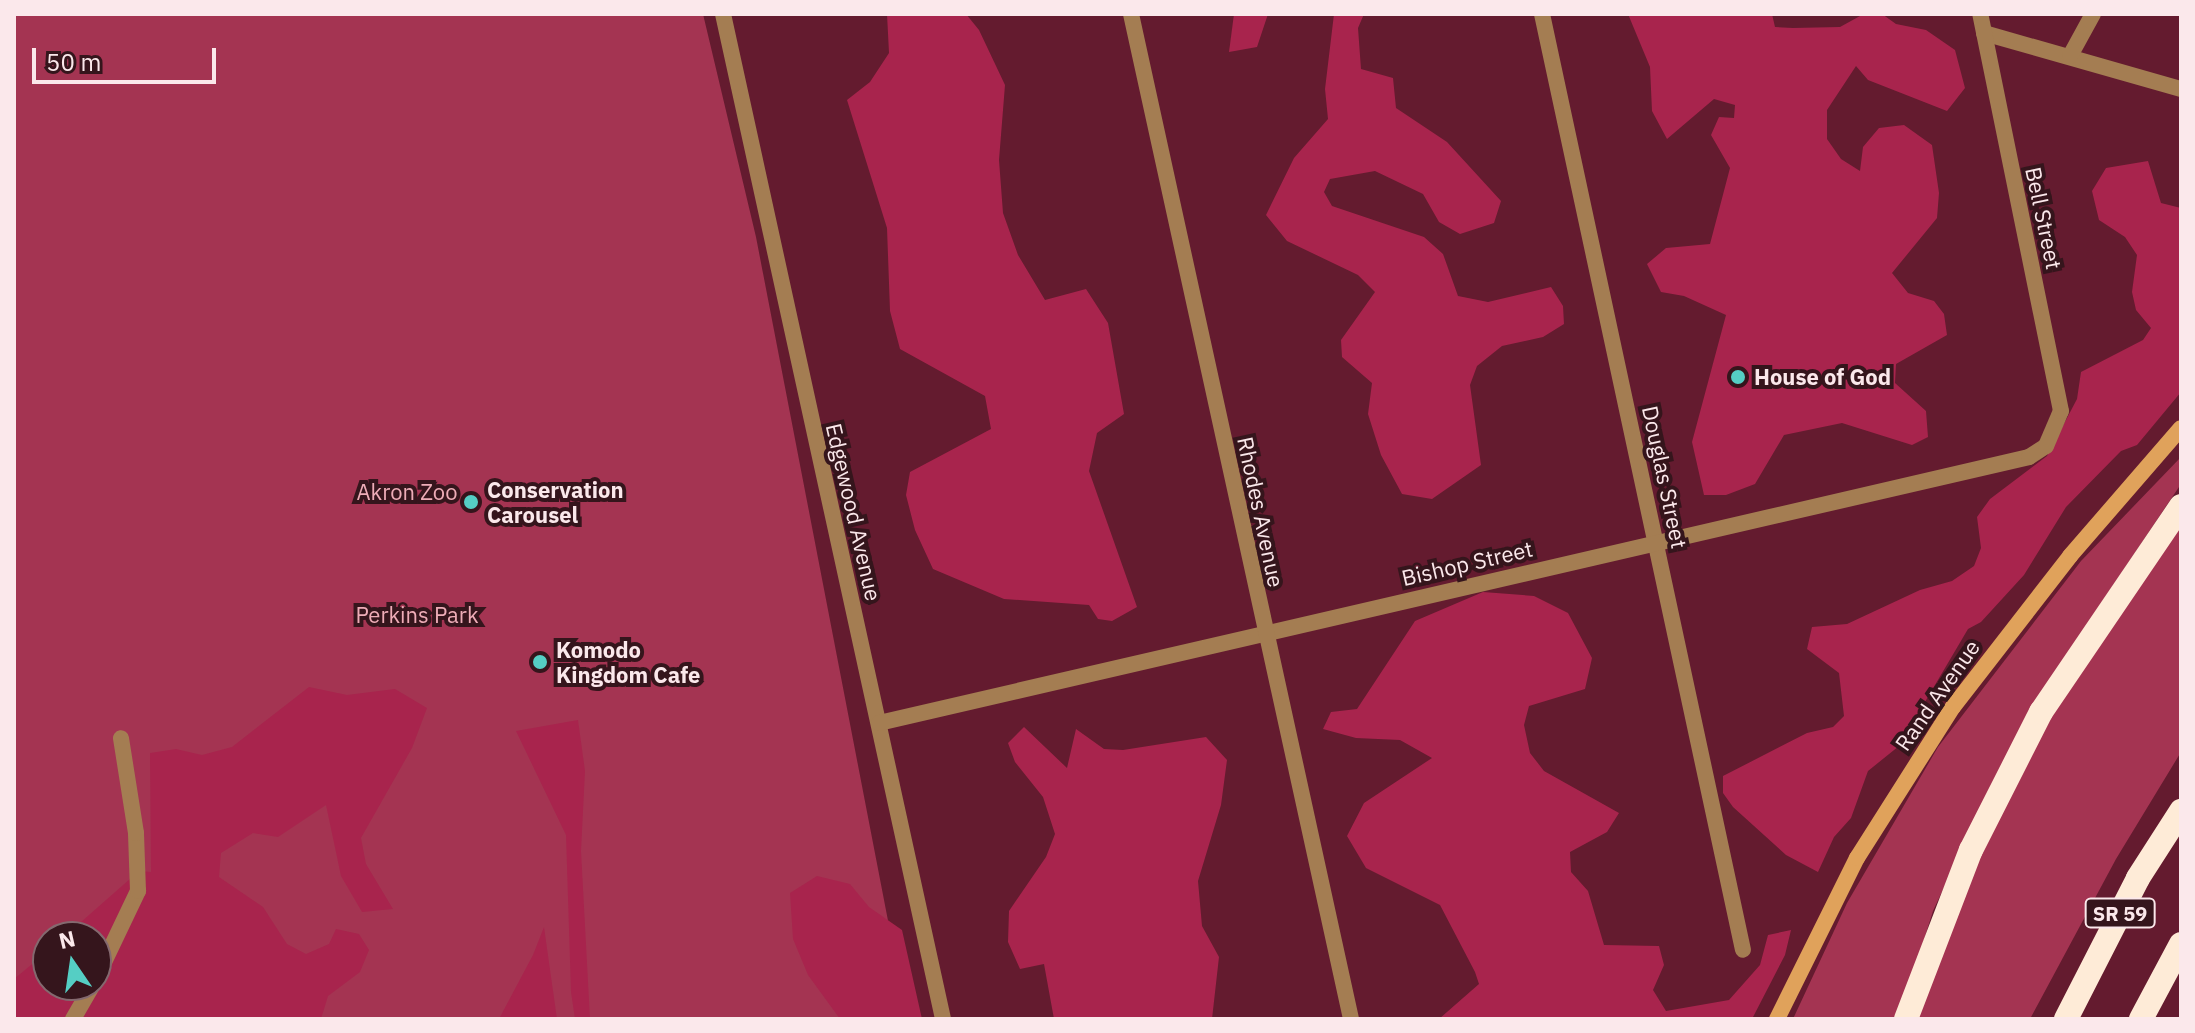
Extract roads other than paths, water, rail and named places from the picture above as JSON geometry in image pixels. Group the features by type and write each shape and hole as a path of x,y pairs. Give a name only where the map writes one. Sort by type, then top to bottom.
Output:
{"highway":[{"path":"1906,1019 1971,850 2041,712 2181,506"},
{"name":"SR 59","path":"2066,1019 2138,878 2181,811"},
{"name":"SR 59","path":"2141,1019 2181,944"}],"main road":[{"name":"Rand Avenue","path":"1777,1019 1857,858 1953,707 2080,544 2181,428"}],"street":[{"name":"Edgewood Avenue","path":"723,14 943,1019"},
{"name":"Rhodes Avenue","path":"1131,14 1351,1019"},
{"name":"Douglas Street","path":"1542,14 1743,950"},
{"name":"Bell Street","path":"1980,14 2061,411 2055,431"},
{"path":"2070,56 2093,14"},
{"path":"1984,33 2181,89"},
{"name":"Bishop Street","path":"879,723 2029,457 2055,431"},
{"path":"112,945 138,891 121,738"},
{"path":"73,1019 84,1001"}],"place":[{"name":"House of God","path":"1738,377"},
{"name":"Conservation Carousel","path":"471,502"},
{"name":"Komodo Kingdom Cafe","path":"540,662"}],"park label":[{"name":"Akron Zoo","path":"407,492"},
{"name":"Perkins Park","path":"417,615"}]}
